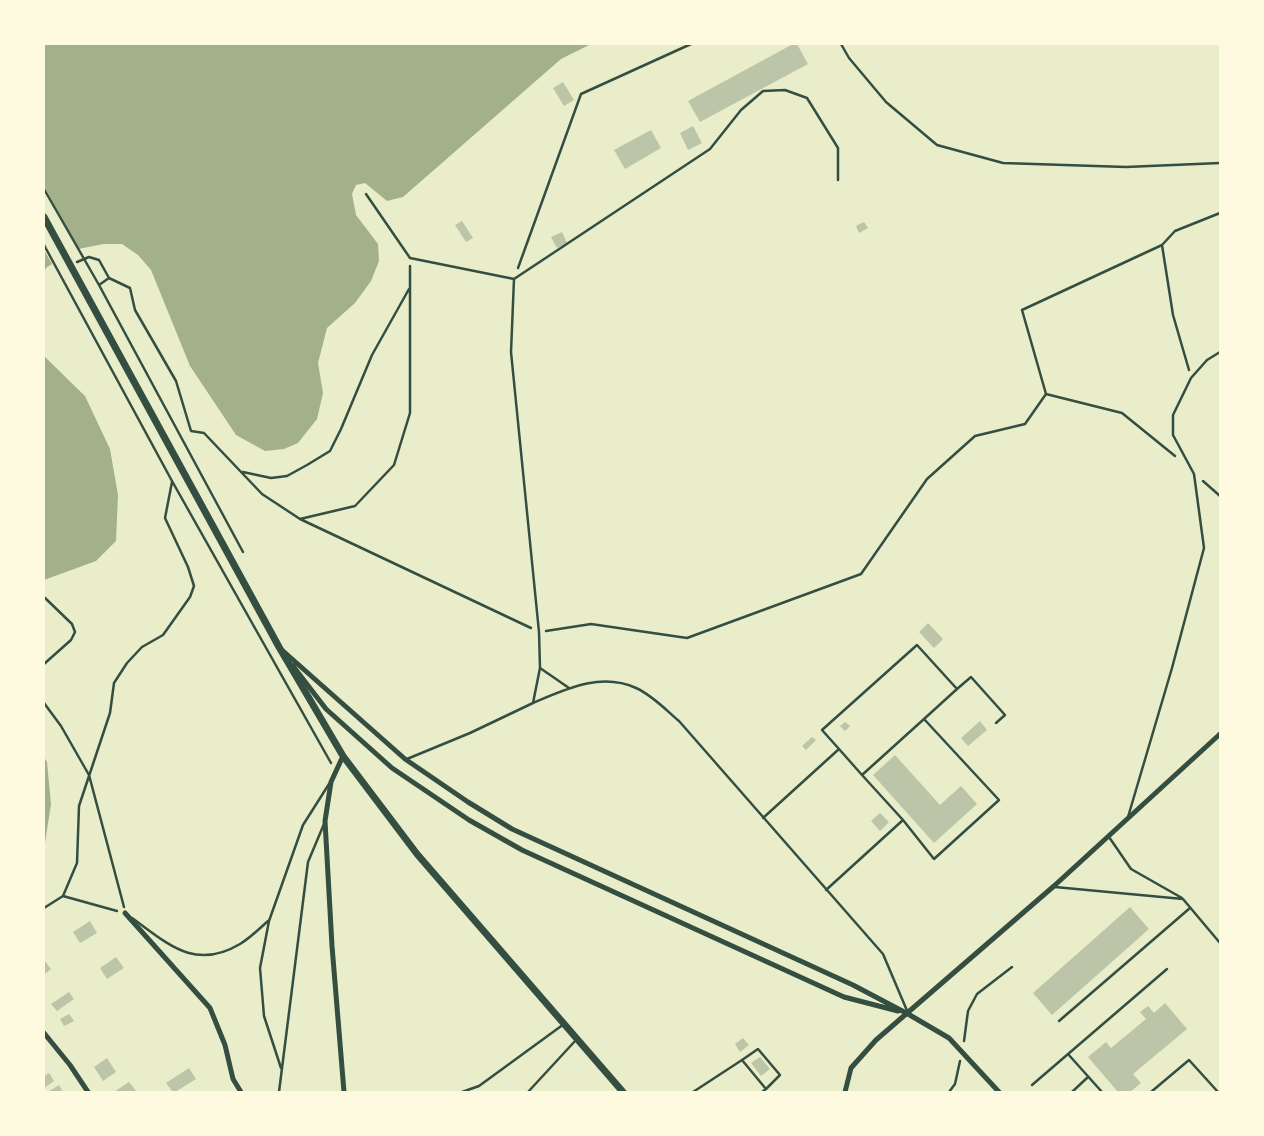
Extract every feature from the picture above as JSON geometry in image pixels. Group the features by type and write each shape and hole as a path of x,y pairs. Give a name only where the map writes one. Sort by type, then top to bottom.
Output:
{"street":[{"path":"44,218 279,647 342,756 417,854 624,1092"},
{"path":"279,647 405,759 468,802 512,829 853,985 908,1014 949,1038 999,1092"},
{"path":"279,647 326,708 392,768 476,824 522,850 844,997 908,1014"},
{"path":"845,1092 851,1068 876,1040 1054,886 1220,734"},
{"path":"342,756 331,782 325,820 332,946 344,1092"},
{"path":"126,913 210,1008 224,1045 233,1079 241,1092"},
{"path":"44,1032 88,1092"}],"lane":[{"path":"366,194 410,258 514,279 710,149 741,110 763,92 785,90 807,98 838,148 838,180"},
{"path":"514,279 511,352 539,632 540,668 533,703"},
{"path":"1127,818 1172,668 1204,548 1194,474 1173,435 1173,415 1191,378 1207,360 1220,352"},
{"path":"924,718 999,800 934,859 822,730 917,645 957,689"},
{"path":"540,668 569,688"},
{"path":"862,775 971,677 1005,715 996,723"},
{"path":"405,759 470,733 569,688 587,683 615,682 637,688 679,721 883,954 908,1014"},
{"path":"763,818 839,749"},
{"path":"281,1068 264,1016 260,968 269,920 303,825 331,782"},
{"path":"279,1092 308,862 325,820"},
{"path":"826,890 902,820"},
{"path":"1108,836 1131,869 1183,899 1220,943"},
{"path":"1054,886 1183,899"},
{"path":"1058,1021 1191,908"},
{"path":"126,913 170,946 190,954 211,956 240,944 269,920"},
{"path":"1032,1085 1167,969"},
{"path":"462,1092 479,1086 564,1024"},
{"path":"528,1092 577,1039"},
{"path":"693,1092 758,1049 780,1076 762,1092"},
{"path":"1068,1054 1102,1092"},
{"path":"742,1060 766,1090"},
{"path":"1152,1092 1189,1060 1218,1092"},
{"path":"1072,1092 1088,1077"}],"path":[{"path":"514,279 581,94 691,44"},
{"path":"842,44 849,58 886,102 937,145 1003,163 1126,167 1220,163"},
{"path":"44,189 99,286 243,552"},
{"path":"1046,394 1022,310 1162,244 1175,231 1220,213"},
{"path":"1162,244 1172,315 1191,378"},
{"path":"44,245 172,481 336,771"},
{"path":"74,263 89,257 99,260 109,278 130,288 135,310 176,381 191,431 204,433 262,494 300,519 539,632 590,624 687,638 861,574 927,479 975,436 1025,424 1046,394"},
{"path":"300,519 355,506 394,465 410,413 410,258"},
{"path":"99,286 109,278"},
{"path":"242,472 271,478 288,476 330,451 372,355 410,288"},
{"path":"1046,394 1122,413 1183,463 1188,464"},
{"path":"1194,474 1220,496"},
{"path":"44,908 63,896 77,863 79,806 110,713 114,683 127,663 142,647 163,635 190,596 194,586 188,566 165,518 172,481"},
{"path":"44,597 72,624 75,632 71,640 44,664"},
{"path":"44,703 61,726 89,775 126,913"},
{"path":"63,896 126,913"},
{"path":"949,1092 955,1084 968,1012 977,994 1012,967"}],"shaded area":[{"path":"44,44 591,44 561,59 403,197 387,201 365,183 356,185 352,194 356,215 378,244 379,261 371,281 355,303 327,328 318,363 323,393 317,419 298,443 284,449 265,451 236,435 190,366 151,270 138,255 122,244 104,244 78,249 47,267 44,271"},
{"path":"44,356 85,396 110,449 118,495 116,541 96,561 44,580"},
{"path":"44,757 47,762 51,804 44,845"}],"pier":[{"path":"44,186 80,251 53,266 44,250"}],"building":[{"path":"793,44 797,44 808,64 700,122 688,101"},
{"path":"563,82 574,100 564,106 553,88"},
{"path":"693,126 702,143 688,150 680,133"},
{"path":"651,130 661,148 625,169 614,150"},
{"path":"462,221 473,238 466,242 455,225"},
{"path":"864,222 868,228 859,233 856,226"},
{"path":"562,232 567,243 557,248 551,237"},
{"path":"928,623 943,639 934,648 919,632"},
{"path":"980,721 987,730 968,746 961,738"},
{"path":"845,722 850,726 845,731 840,726"},
{"path":"812,737 816,740 806,750 802,746"},
{"path":"895,755 940,805 961,786 977,804 934,843 873,775"},
{"path":"880,813 889,822 880,831 871,821"},
{"path":"1130,907 1149,929 1052,1015 1033,993"},
{"path":"90,921 97,933 80,943 73,932"},
{"path":"116,957 124,968 107,979 100,968"},
{"path":"44,960 51,969 44,975"},
{"path":"69,992 74,999 57,1011 51,1004"},
{"path":"1165,1003 1187,1029 1133,1074 1141,1083 1130,1092 1118,1092 1088,1057 1106,1042 1111,1048 1146,1019 1140,1012 1148,1006 1154,1013"},
{"path":"69,1014 74,1021 64,1026 60,1019"},
{"path":"743,1038 749,1045 740,1052 735,1044"},
{"path":"760,1057 770,1069 761,1076 751,1063"},
{"path":"107,1058 116,1072 103,1081 94,1067"},
{"path":"189,1068 196,1079 173,1092 166,1083"},
{"path":"49,1073 54,1081 44,1088 44,1076"},
{"path":"129,1082 137,1092 114,1092"},
{"path":"59,1085 63,1092 48,1092"}]}
